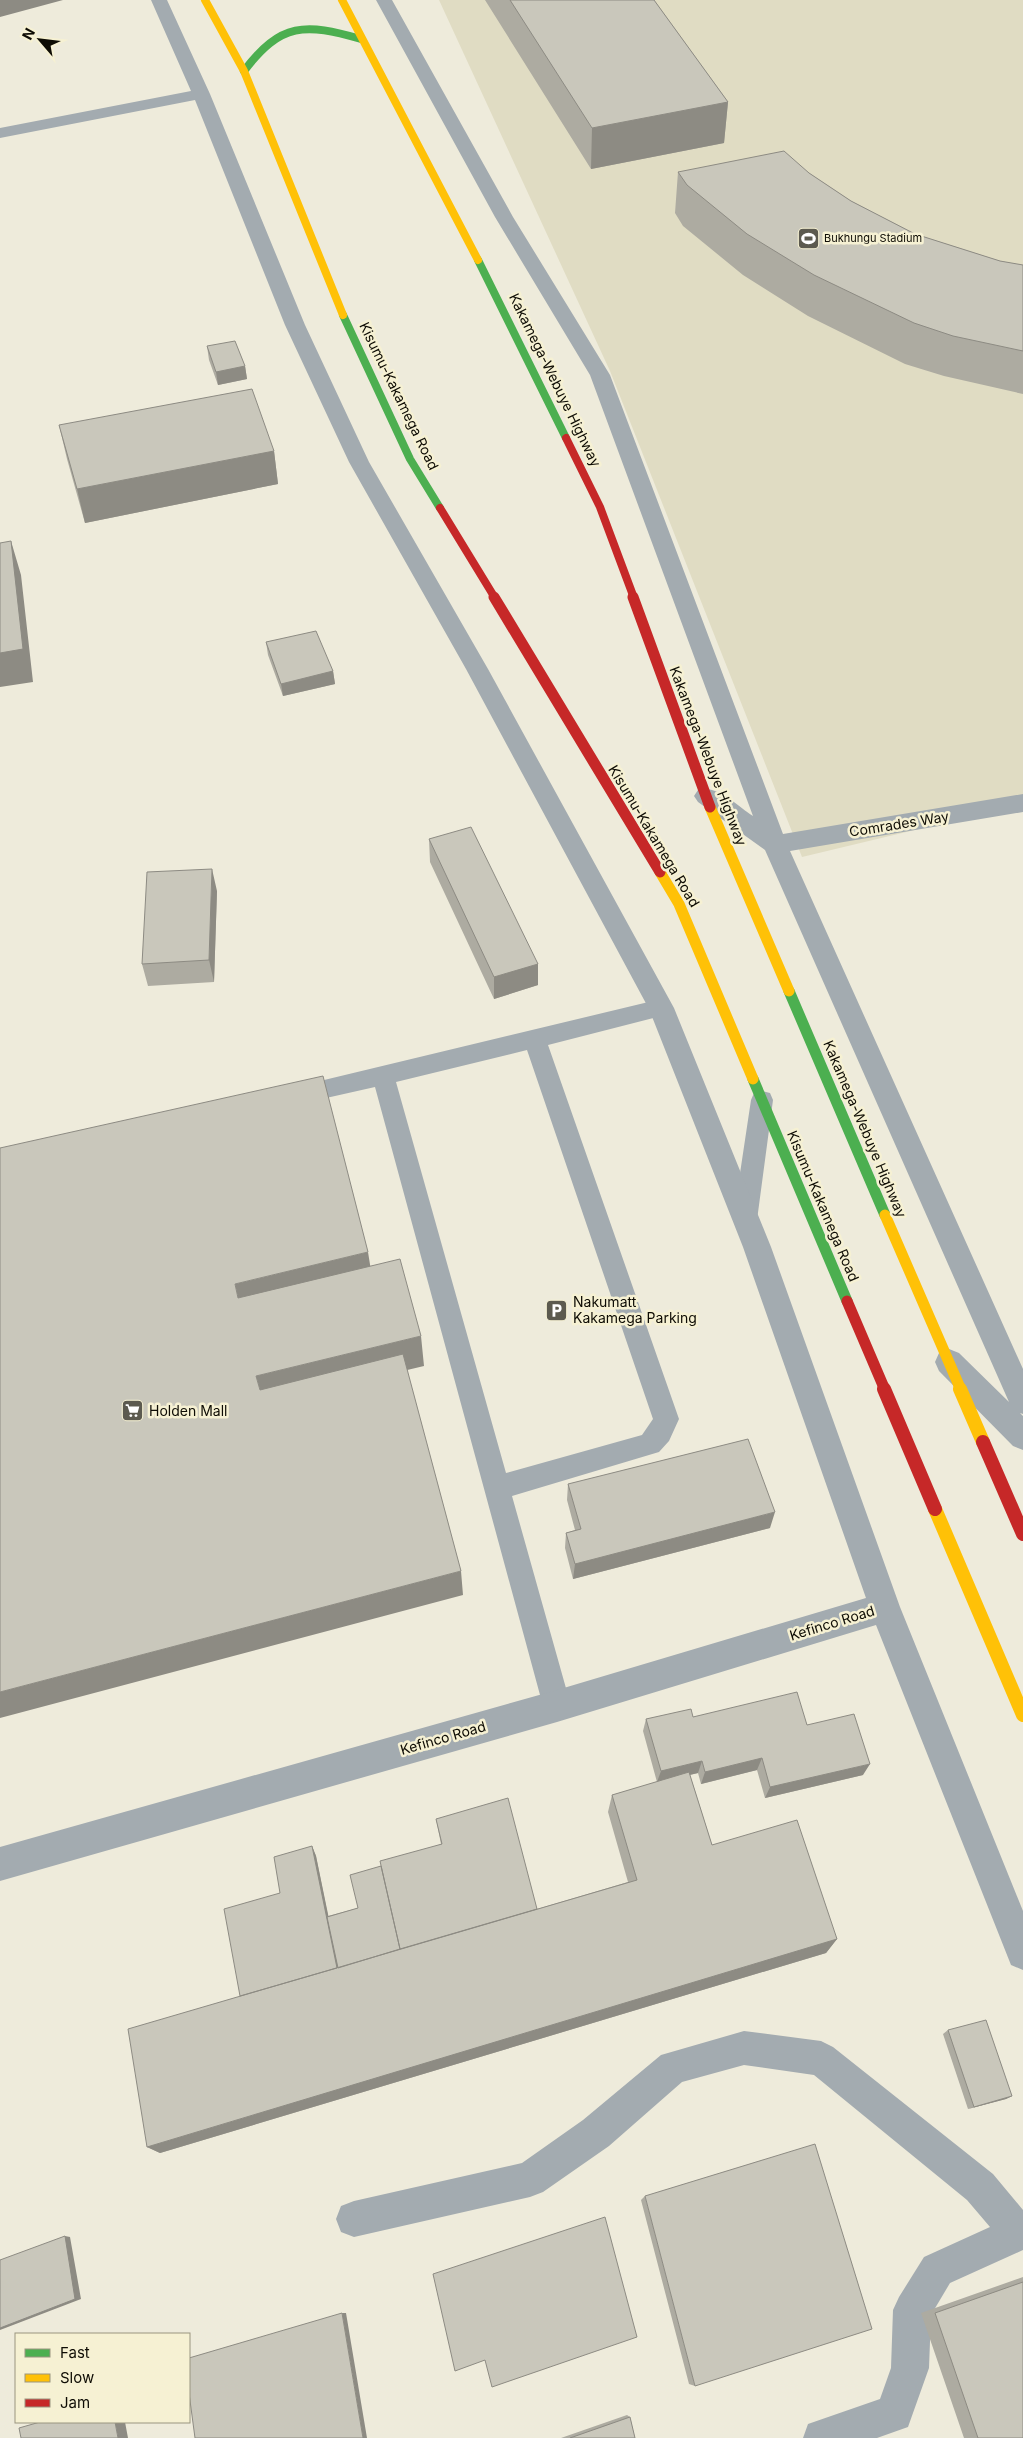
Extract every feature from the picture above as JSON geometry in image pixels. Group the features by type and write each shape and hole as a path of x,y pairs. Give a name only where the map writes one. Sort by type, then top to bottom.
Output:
{"highway":[{"name":"Kisumu-Kakamega Road","path":"205,0 244,71 339,306 410,459 679,904 1023,1715"},
{"name":"Kakamega-Webuye Highway","path":"342,0 495,293 600,506 706,796 1023,1534"},
{"path":"244,71 260,46 283,32 309,28 336,31 361,39"}],"street":[{"path":"159,0 201,94 295,325 358,462 478,669 661,1008 745,1220 885,1607 1023,1953"},
{"path":"384,0 504,217 600,375 775,844 1023,1401"},
{"path":"0,133 201,94"},
{"path":"706,796 775,844"},
{"name":"Comrades Way","path":"775,844 1023,803"},
{"path":"949,1362 1023,1436"},
{"name":"Kefinco Road","path":"0,1864 557,1706 885,1607"},
{"path":"354,2219 530,2179 596,2133 673,2067 744,2048 821,2059 980,2187 1021,2232 936,2270 912,2310 910,2368 894,2412 822,2438"}],"lane":[{"path":"278,1100 661,1008"},
{"path":"497,1488 650,1444 660,1433 666,1419 535,1039"},
{"path":"383,1076 557,1706"},
{"path":"745,1220 762,1100"}],"shaded area":[{"name":"Bukhungu Stadium","path":"439,0 1023,0 1023,804 802,857 610,371"}],"building":[{"path":"510,0 654,0 728,102 592,128"},
{"path":"784,151 809,173 851,201 915,234 1000,261 1023,265 1023,351 953,336 914,323 814,275 747,234 687,185 678,172"},
{"path":"235,341 245,366 216,372 207,346"},
{"path":"252,389 274,451 77,489 59,425"},
{"path":"11,541 23,649 0,653 0,543"},
{"path":"316,631 333,671 281,684 266,642"},
{"path":"471,827 538,964 494,977 429,839"},
{"path":"212,869 209,960 142,964 147,872"},
{"name":"Holden Mall","path":"323,1076 368,1252 235,1284 238,1298 400,1259 421,1336 256,1376 260,1390 403,1354 461,1571 0,1692 0,1148"},
{"path":"748,1439 775,1512 575,1564 566,1533 581,1529 568,1484"},
{"path":"797,1692 807,1725 854,1714 870,1764 770,1787 762,1758 705,1772 702,1761 661,1771 646,1719 691,1709 693,1717"},
{"path":"689,1772 712,1845 797,1820 837,1939 147,2147 128,2029 637,1880 612,1795"},
{"path":"508,1798 537,1909 400,1949 380,1861 442,1844 436,1819"},
{"path":"312,1846 337,1968 240,1996 224,1909 280,1893 274,1857"},
{"path":"381,1866 400,1949 338,1968 327,1917 358,1908 350,1875"},
{"path":"986,2020 1012,2096 974,2107 948,2030"},
{"path":"815,2144 872,2329 695,2386 645,2196"},
{"path":"605,2217 637,2337 492,2387 485,2360 455,2371 433,2274"},
{"path":"65,2236 75,2299 0,2328 0,2260"},
{"path":"1023,2282 1023,2438 978,2438 935,2313"},
{"path":"342,2313 363,2438 195,2438 190,2400 190,2358"},
{"path":"630,2417 635,2438 570,2438"},
{"path":"36,2423 115,2423 118,2438 21,2438 19,2428"}],"traffic: fast":[{"path":"244,71 256,55 269,43 295,30 325,30 361,39"},
{"path":"478,260 566,438"},
{"path":"343,315 410,459 440,508"},
{"path":"789,991 885,1215"},
{"path":"753,1079 847,1301"}],"traffic: slow":[{"path":"205,0 244,71 343,315"},
{"path":"342,0 478,260"},
{"path":"710,807 789,991"},
{"path":"660,872 679,904 753,1079"},
{"path":"885,1215 983,1442"},
{"path":"935,1509 1023,1715"}],"traffic: jam":[{"path":"566,438 600,507 710,807"},
{"path":"440,508 660,872"},
{"path":"847,1301 935,1509"},
{"path":"983,1442 1023,1534"}],"place":[{"name":"Bukhungu Stadium","path":"808,238"},
{"name":"Nakumatt Kakamega Parking","path":"557,1310"},
{"name":"Holden Mall","path":"133,1411"}]}
